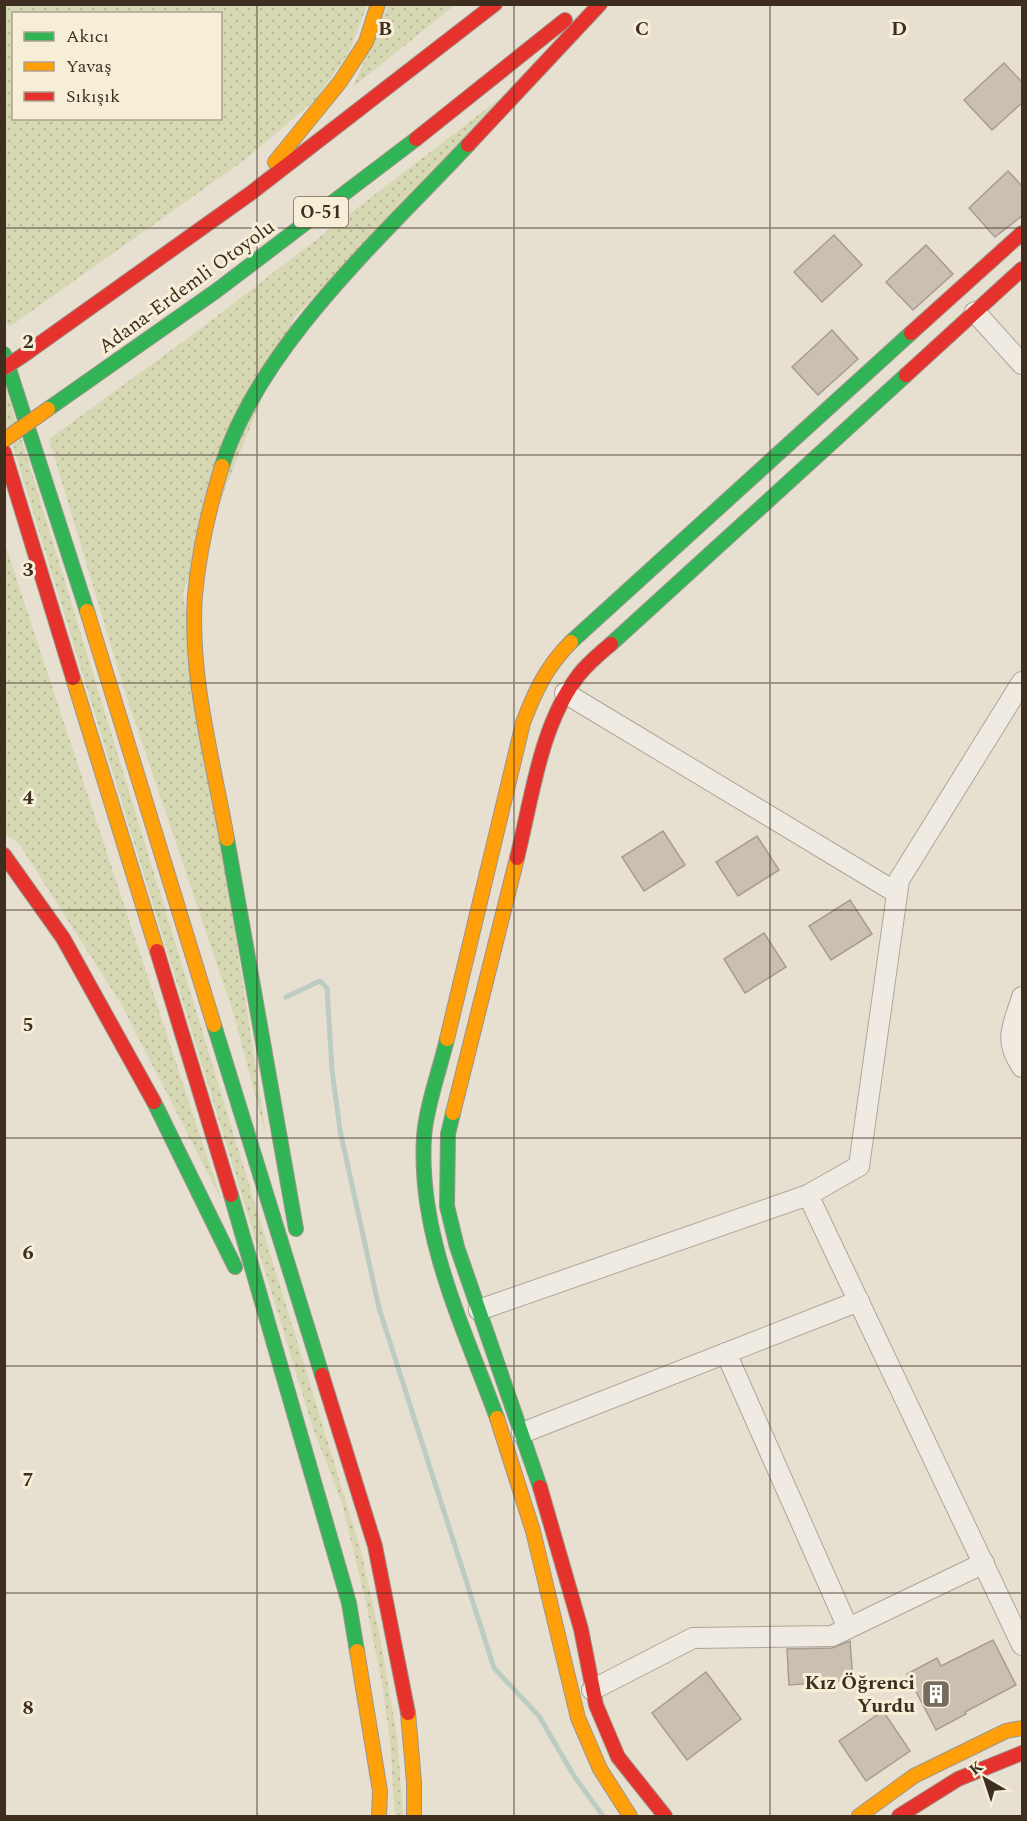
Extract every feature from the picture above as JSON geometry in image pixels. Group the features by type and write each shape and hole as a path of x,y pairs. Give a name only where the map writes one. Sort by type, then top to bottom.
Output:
{"main road":[{"path":"251,193 298,130 340,82 366,42 378,4"},
{"name":"Adana-Erdemli Otoyolu","path":"4,368 251,193 495,4"},
{"name":"Adana-Erdemli Otoyolu","path":"4,440 216,291 344,195 585,4"},
{"path":"298,1238 197,670 195,596 207,514 226,453 254,397 305,319 600,4"},
{"path":"630,1816 600,1769 578,1718 533,1531 506,1444 432,1240 424,1177 424,1135 523,723 537,684 557,656 618,597 1023,233"},
{"path":"665,1816 618,1757 596,1706 581,1629 544,1499 457,1247 447,1206 448,1134 544,749 565,693 586,666 1023,269"},
{"path":"4,354 75,572 375,1546 404,1679 415,1796 414,1816"},
{"path":"4,452 188,1052 349,1603 380,1791 379,1816"},
{"path":"4,855 25,878 58,928 118,1034 183,1158 246,1290 294,1413"},
{"path":"303,1261 321,1370"},
{"path":"860,1816 914,1776 1006,1731 1023,1728"},
{"path":"899,1816 923,1798 1006,1758 1023,1753"}],"street":[{"path":"975,312 1023,364"},
{"path":"479,1310 808,1195 859,1166 899,880 1023,682"},
{"path":"565,693 897,893"},
{"path":"1023,997 1009,1038 1013,1053 1023,1067"},
{"path":"808,1195 1023,1645"},
{"path":"522,1433 859,1301"},
{"path":"726,1353 848,1628"},
{"path":"592,1690 693,1638 832,1636 984,1563"}],"green space":[{"path":"4,5 367,5 349,52 315,100 243,161 9,327 4,315"},
{"path":"388,5 455,5 353,87"},
{"path":"507,93 295,317 183,592 266,1135 233,1012 124,689 49,439 195,333"},
{"path":"4,382 361,1551 379,1633 397,1736 403,1816 395,1816 390,1741 382,1683 342,1503 313,1428 5,420"},
{"path":"4,541 221,1199 121,1004 20,845 5,833"}],"building":[{"path":"1004,63 1023,83 1023,102 992,130 964,100"},
{"path":"1008,171 1023,187 1023,215 995,237 969,208"},
{"path":"834,235 862,265 822,302 794,272"},
{"path":"926,245 953,274 913,310 886,282"},
{"path":"832,330 858,359 818,395 792,367"},
{"path":"663,831 685,865 644,891 622,857"},
{"path":"757,836 779,870 738,896 716,862"},
{"path":"850,900 872,934 831,960 809,926"},
{"path":"764,933 786,967 745,993 724,959"},
{"path":"993,1640 1016,1685 936,1730 907,1674 937,1658 941,1666"},
{"path":"850,1641 853,1680 789,1685 787,1649 832,1648"},
{"path":"706,1672 741,1719 687,1760 652,1713"},
{"path":"883,1711 910,1751 866,1781 839,1741"}],"waterway":[{"path":"286,997 320,981 327,988 332,1070 340,1130 379,1308 494,1668 539,1716 574,1776 603,1816"}],"traffic: fast":[{"path":"48,409 216,291 416,139"},
{"path":"222,466 240,421 265,377 294,335 363,254 468,145"},
{"path":"571,642 911,333"},
{"path":"4,354 87,611"},
{"path":"611,644 906,375"},
{"path":"227,839 296,1229"},
{"path":"214,1025 322,1375"},
{"path":"447,1039 425,1125 424,1174 428,1210 446,1281 497,1418"},
{"path":"154,1102 235,1267"},
{"path":"453,1113 448,1134 447,1206 457,1247 540,1487"},
{"path":"231,1195 349,1603 357,1651"}],"traffic: slow":[{"path":"275,162 340,82 366,42 378,4"},
{"path":"4,440 48,409"},
{"path":"222,466 202,546 195,595 194,626 199,687 227,839"},
{"path":"87,611 214,1025"},
{"path":"447,1039 523,723 542,680 571,642"},
{"path":"73,678 157,951"},
{"path":"453,1113 517,858"},
{"path":"497,1418 533,1531 578,1718 600,1769 630,1816"},
{"path":"357,1651 380,1791 379,1816"},
{"path":"408,1713 414,1782 414,1816"},
{"path":"859,1816 914,1776 1006,1731 1022,1728"}],"traffic: jam":[{"path":"28,352 251,193 495,4"},
{"path":"468,145 600,4"},
{"path":"416,139 565,20"},
{"path":"911,333 1022,233"},
{"path":"906,375 1022,269"},
{"path":"4,368 28,352"},
{"path":"4,452 73,678"},
{"path":"517,858 539,763 555,717 578,676 611,644"},
{"path":"4,855 63,938 154,1102"},
{"path":"157,951 231,1195"},
{"path":"322,1375 375,1546 408,1713"},
{"path":"540,1487 581,1629 596,1705 618,1757 665,1816"},
{"path":"899,1816 958,1779 1022,1753"}],"place":[{"name":"Kız Öğrenci Yurdu","path":"936,1694"}]}
